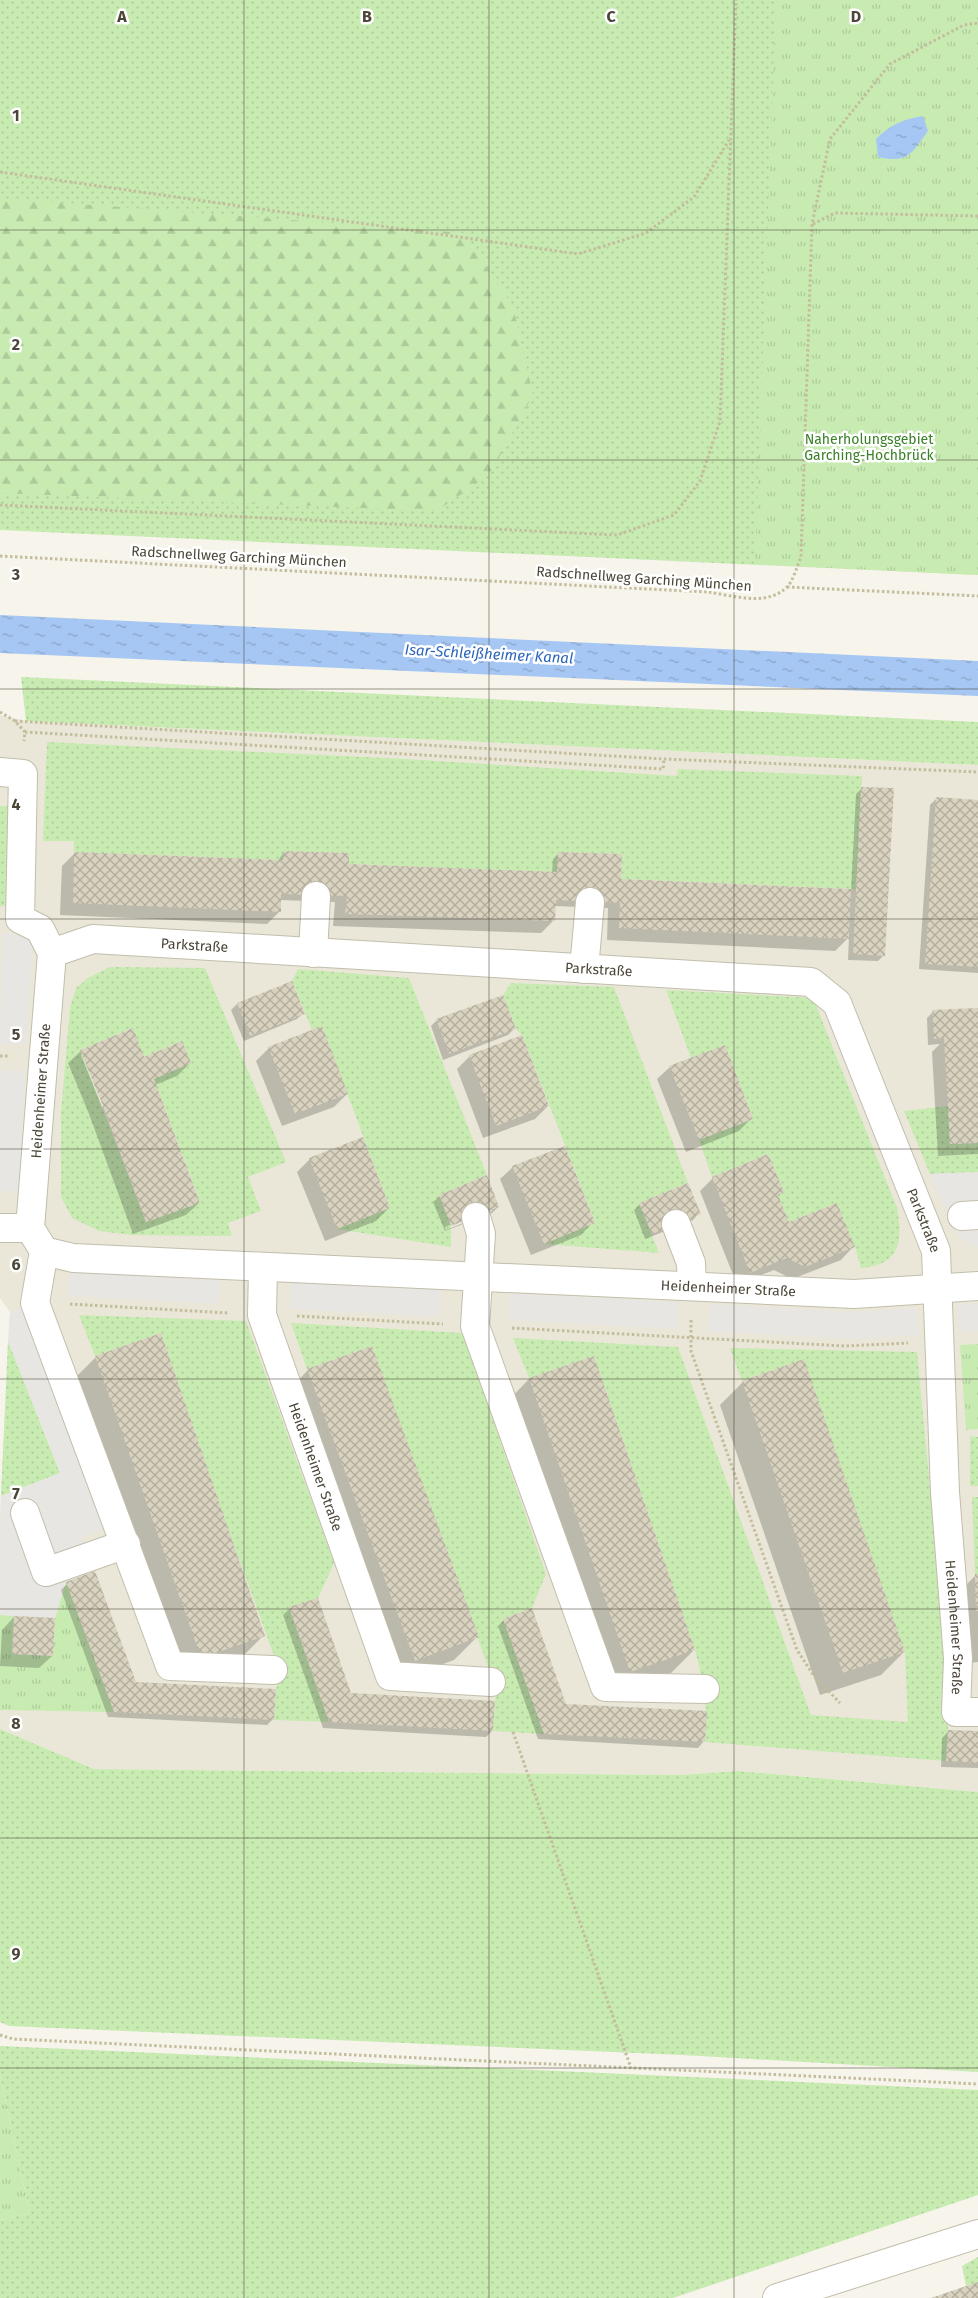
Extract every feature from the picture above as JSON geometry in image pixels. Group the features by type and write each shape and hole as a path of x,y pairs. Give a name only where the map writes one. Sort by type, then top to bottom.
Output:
{"street":[{"path":"0,772 23,774 20,919 40,929 52,953"},
{"path":"314,953 316,896"},
{"path":"584,969 590,902"},
{"name":"Parkstraße","path":"52,953 93,940 811,982 837,1003 936,1251 945,1492"},
{"name":"Heidenheimer Straße","path":"37,1240 52,953"},
{"path":"476,1217 481,1234 475,1326 605,1687 705,1689"},
{"path":"676,1224 692,1263 692,1286"},
{"name":"Heidenheimer Straße","path":"0,1228 37,1240 73,1258 854,1294 936,1287 978,1286"},
{"path":"37,1240 35,1302 170,1666 273,1670"},
{"name":"Heidenheimer Straße","path":"263,1268 262,1314 390,1676 491,1682"},
{"name":"Heidenheimer Straße","path":"945,1492 958,1658 956,1712 978,1712"},
{"path":"25,1514 46,1572 126,1544"},
{"path":"777,2298 978,2234"}],"path":[{"path":"0,505 617,535 674,515 700,482 720,421 736,0"},
{"path":"978,23 964,25 890,64 830,139 812,224 801,557 787,587 978,596"},
{"path":"0,172 578,254 646,233 694,197 730,138"},
{"path":"812,224 835,213 978,216"},
{"name":"Radschnellweg Garching München","path":"0,556 707,592 756,599 772,596 787,587"},
{"path":"15,721 664,759 978,772"},
{"path":"25,732 662,768 664,759"},
{"path":"692,1286 691,1351 793,1641 814,1676 840,1703"},
{"path":"513,1732 631,2068"},
{"path":"0,2035 14,2039 978,2084"}],"shaded area":[{"path":"0,715 26,721 978,765 978,1792 738,1771 680,1775 94,1769 0,1729 0,1516 10,1312 0,1298"},
{"path":"3,933 33,934 26,1045 0,1044"},
{"path":"0,1070 25,1071 19,1192 0,1191"},
{"path":"978,1172 978,1248 962,1239 949,1219 930,1174"},
{"path":"70,1269 220,1278 218,1304 68,1296"},
{"path":"291,1282 441,1290 440,1317 290,1309"},
{"path":"510,1293 678,1302 677,1329 509,1320"},
{"path":"35,1303 117,1524 82,1537 95,1571 66,1582 55,1618 0,1615 1,1496 60,1473 8,1341 10,1312"},
{"path":"710,1304 850,1312 917,1308 919,1335 851,1339 708,1331"},
{"path":"978,1304 978,1331 959,1332 957,1305"}],"green space":[{"path":"0,0 978,0 978,575 0,530"},
{"name":"Naherholungsgebiet Garching-Hochbrück","path":"776,0 978,0 978,575 755,564"},
{"path":"0,198 464,233 513,306 533,395 490,474 437,511 0,493"},
{"path":"21,677 978,722 978,765 26,721"},
{"path":"47,742 406,759 677,776 678,769 862,776 856,889 621,879 622,854 559,852 557,872 349,864 349,853 284,851 283,860 74,852 74,841 43,841"},
{"path":"0,806 11,806 7,906 0,906"},
{"path":"110,967 205,968 286,1162 248,1177 261,1211 228,1223 232,1236 132,1235 99,1231 72,1218 61,1197 61,1114 70,1007 76,988 88,978","holes":["132,1028 144,1057 181,1041 191,1063 154,1079 200,1202 146,1222 80,1050"]},
{"path":"298,969 409,978 487,1175 439,1195 451,1226 451,1247 337,1229 390,1208 322,1026 312,1030 292,981"},
{"path":"511,983 614,987 688,1183 639,1203 659,1253 544,1244 595,1222 522,1035 516,1029 503,995"},
{"path":"666,990 813,998 897,1208 899,1241 891,1256 884,1262 861,1268 855,1247 837,1203 789,1222 778,1195 784,1192 768,1154 712,1177 699,1140 753,1119 725,1045 691,1058"},
{"path":"948,1106 950,1144 978,1143 978,1172 930,1174 904,1111"},
{"path":"79,1315 246,1321 334,1563 318,1598 289,1608 329,1722 274,1720 276,1689 280,1672 226,1523 161,1333 95,1356"},
{"path":"291,1323 463,1333 546,1574 532,1608 503,1619 544,1734 493,1731 496,1689 372,1346 307,1369"},
{"path":"513,1338 678,1347 811,1715 908,1722 905,1652 802,1360 742,1381 730,1348 917,1352 946,1655 948,1730 946,1761 705,1742 706,1717 704,1696 695,1650 594,1356 529,1378"},
{"path":"8,1341 60,1473 1,1496"},
{"path":"978,1344 978,1429 966,1430 960,1345"},
{"path":"970,1436 978,1437 978,1486 970,1486"},
{"path":"972,1497 978,1497 978,1574 975,1574"},
{"path":"66,1582 114,1712 0,1710 0,1615 14,1616 12,1654 53,1656 55,1618"},
{"path":"0,1729 94,1769 680,1775 738,1771 978,1792 978,2072 683,2055 9,2026 0,2022"},
{"path":"0,2046 978,2090 978,2195 673,2298 0,2298 0,2220 30,2213 0,2075"},
{"path":"0,2075 30,2213 0,2220"},
{"path":"978,2257 978,2282 966,2286 962,2266"}],"water":[{"path":"923,116 928,131 913,151 903,158 888,159 878,157 876,139 881,134 897,123"},
{"name":"Isar-Schleißheimer Kanal","path":"0,615 978,661 978,696 0,653"}],"building":[{"path":"861,787 894,788 885,956 853,954"},
{"path":"936,797 978,800 978,967 925,964"},
{"path":"284,851 349,853 349,864 557,872 558,852 622,854 621,879 851,889 849,939 619,928 620,903 556,900 555,921 345,914 347,896 281,894 281,912 73,903 74,852 283,860"},
{"path":"292,981 305,1014 250,1036 237,1003"},
{"path":"503,995 516,1029 449,1054 436,1019"},
{"path":"978,1008 978,1143 950,1144 944,1038 934,1039 932,1010"},
{"path":"322,1026 348,1094 295,1114 268,1047"},
{"path":"133,1028 144,1057 182,1041 191,1063 154,1079 200,1203 146,1222 80,1050"},
{"path":"522,1035 549,1106 496,1126 469,1055"},
{"path":"725,1045 753,1119 699,1140 669,1066"},
{"path":"363,1137 390,1208 337,1229 309,1158"},
{"path":"565,1146 595,1223 544,1244 512,1166"},
{"path":"768,1154 784,1192 778,1195 789,1222 837,1203 855,1247 805,1267 787,1258 750,1273 712,1177"},
{"path":"487,1175 499,1207 451,1226 439,1195"},
{"path":"688,1183 701,1214 652,1234 639,1203"},
{"path":"161,1333 265,1636 201,1658 95,1356"},
{"path":"372,1346 479,1637 415,1661 307,1369"},
{"path":"594,1356 695,1650 630,1672 529,1378"},
{"path":"804,1359 905,1652 843,1673 742,1381"},
{"path":"95,1571 136,1682 276,1689 274,1720 114,1712 66,1582"},
{"path":"975,1574 978,1574 978,1611 976,1611"},
{"path":"318,1598 351,1693 495,1701 493,1731 329,1722 289,1607"},
{"path":"532,1608 566,1704 707,1711 705,1742 544,1734 503,1619"},
{"path":"14,1616 55,1618 53,1656 12,1654"},
{"path":"948,1730 978,1731 978,1763 946,1761"},
{"path":"978,2282 978,2298 931,2298"}]}
